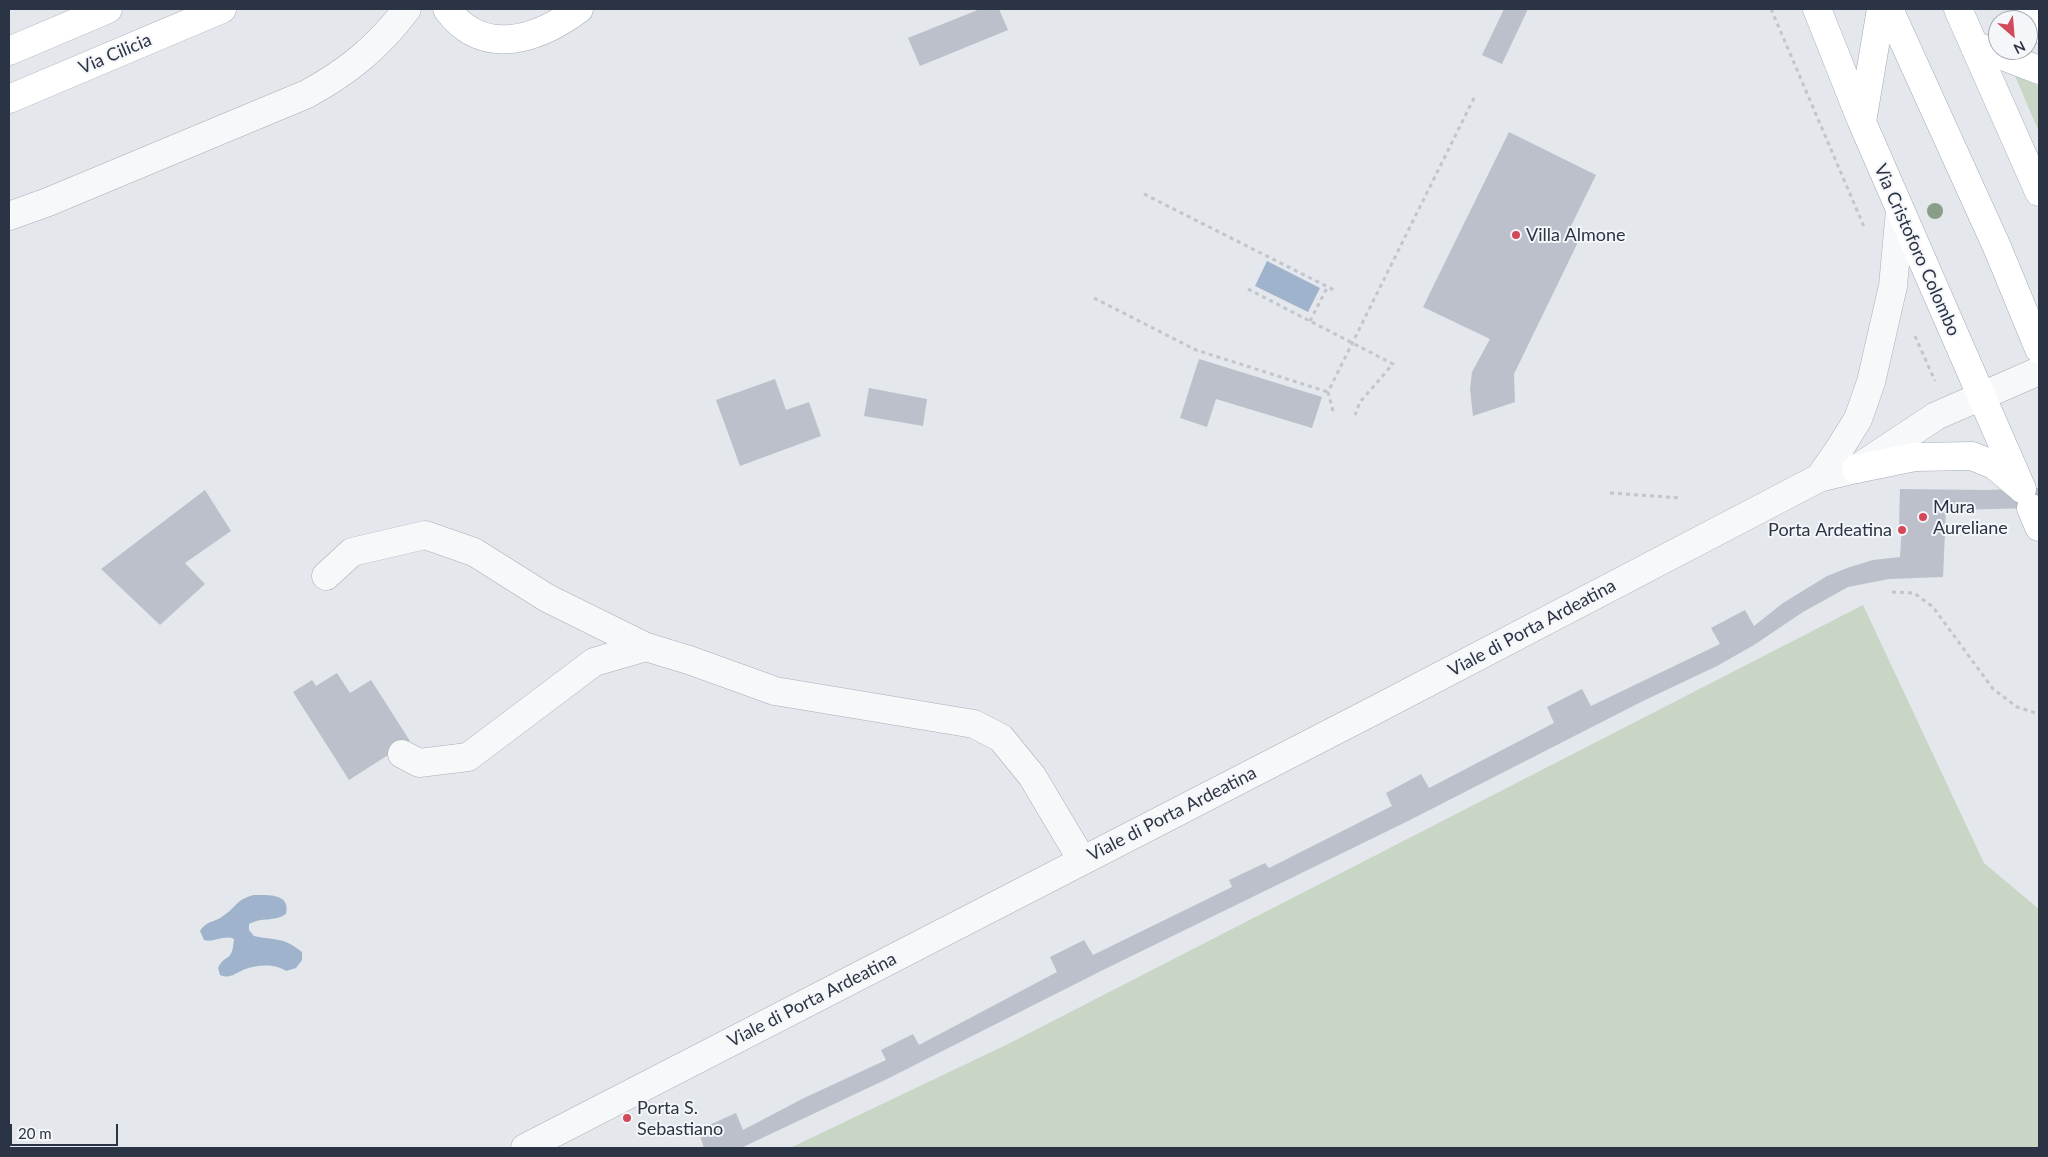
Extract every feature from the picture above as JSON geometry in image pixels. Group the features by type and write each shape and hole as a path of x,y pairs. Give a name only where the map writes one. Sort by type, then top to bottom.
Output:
{"main road":[{"path":"9,51 108,9"},
{"name":"Via Cilicia","path":"9,99 222,9"},
{"path":"447,9 462,27 475,34 508,40 540,32 556,25 579,9"},
{"name":"Via Cristoforo Colombo","path":"1817,9 1862,122 2031,508"},
{"path":"1862,122 1881,9"},
{"path":"1889,9 1998,247 2039,349"},
{"path":"1958,9 2039,192"},
{"path":"2030,9 2039,29"},
{"path":"1974,45 2039,70"},
{"path":"1856,469 1915,457 1972,456 1994,465 2031,508"}],"street":[{"path":"9,216 48,202 307,94 337,77 360,60 392,28 407,9"},
{"name":"Viale di Porta Ardeatina","path":"1819,478 1858,419 1871,382 1893,286 1900,210"},
{"name":"Viale di Porta Ardeatina","path":"525,1148 1370,713 1819,478 1856,469 1936,416 2039,371"},
{"path":"326,576 352,552 425,535 474,552 548,598 646,647 689,660 775,691 974,724 1001,738 1032,776 1082,860"},
{"path":"402,754 419,763 468,756 594,662 646,647"}],"path":[{"path":"1771,9 1866,230"},
{"path":"1333,411 1328,392 1475,96"},
{"path":"1144,194 1336,291"},
{"path":"1310,321 1328,286"},
{"path":"1248,289 1393,364 1360,402 1355,415"},
{"path":"1094,298 1196,350 1328,392"},
{"path":"1610,493 1682,498"},
{"path":"1892,592 1914,593 1933,607 1993,689 2017,707 2039,714"}],"green space":[{"path":"2015,76 2037,85 2039,89 2039,132"},
{"path":"1863,605 1984,863 2039,909 2039,1148 790,1148 1010,1043"}],"water":[{"path":"1267,261 1320,288 1308,312 1255,286"},
{"path":"253,895 277,897 285,902 287,907 286,914 277,918 249,924 249,930 254,936 289,943 302,952 302,960 296,968 286,971 276,967 259,966 248,968 229,976 220,975 218,968 232,952 234,939 226,937 208,941 204,940 200,931 205,925 228,913 239,902"}],"building":[{"path":"980,9 999,9 1008,30 920,66 908,38"},
{"path":"1504,9 1528,9 1502,64 1482,55"},
{"name":"Villa Almone","path":"1509,132 1596,175 1568,232 1580,238 1514,374 1515,402 1473,416 1470,389 1472,372 1490,339 1423,307"},
{"path":"1199,359 1322,397 1312,428 1216,399 1207,427 1180,418"},
{"path":"775,379 786,410 809,402 821,436 740,466 716,400"},
{"path":"869,388 927,399 923,426 864,416"},
{"path":"2039,488 2039,508 1946,510 1943,577 1889,579 1848,587 1803,612 1754,645 1717,666 1643,701 1406,822 1105,969 887,1079 741,1148 704,1148 698,1130 736,1113 743,1130 804,1098 886,1060 881,1050 913,1034 919,1045 1057,972 1050,957 1084,940 1093,955 1232,887 1229,880 1265,863 1269,868 1392,806 1386,793 1421,774 1429,788 1554,723 1547,707 1582,689 1591,706 1720,644 1711,628 1745,610 1754,626 1783,603 1827,576 1873,560 1900,557 1902,525 1899,525 1900,489 1987,490"},
{"path":"205,490 231,531 185,563 205,584 160,625 101,569"},
{"path":"337,673 350,693 371,680 410,741 349,780 293,692 312,680 316,686"}],"place":[{"name":"Villa Almone","path":"1516,235"},
{"name":"Mura Aureliane","path":"1923,517"},
{"name":"Porta Ardeatina","path":"1902,530"},
{"name":"Porta S. Sebastiano","path":"627,1118"}]}
